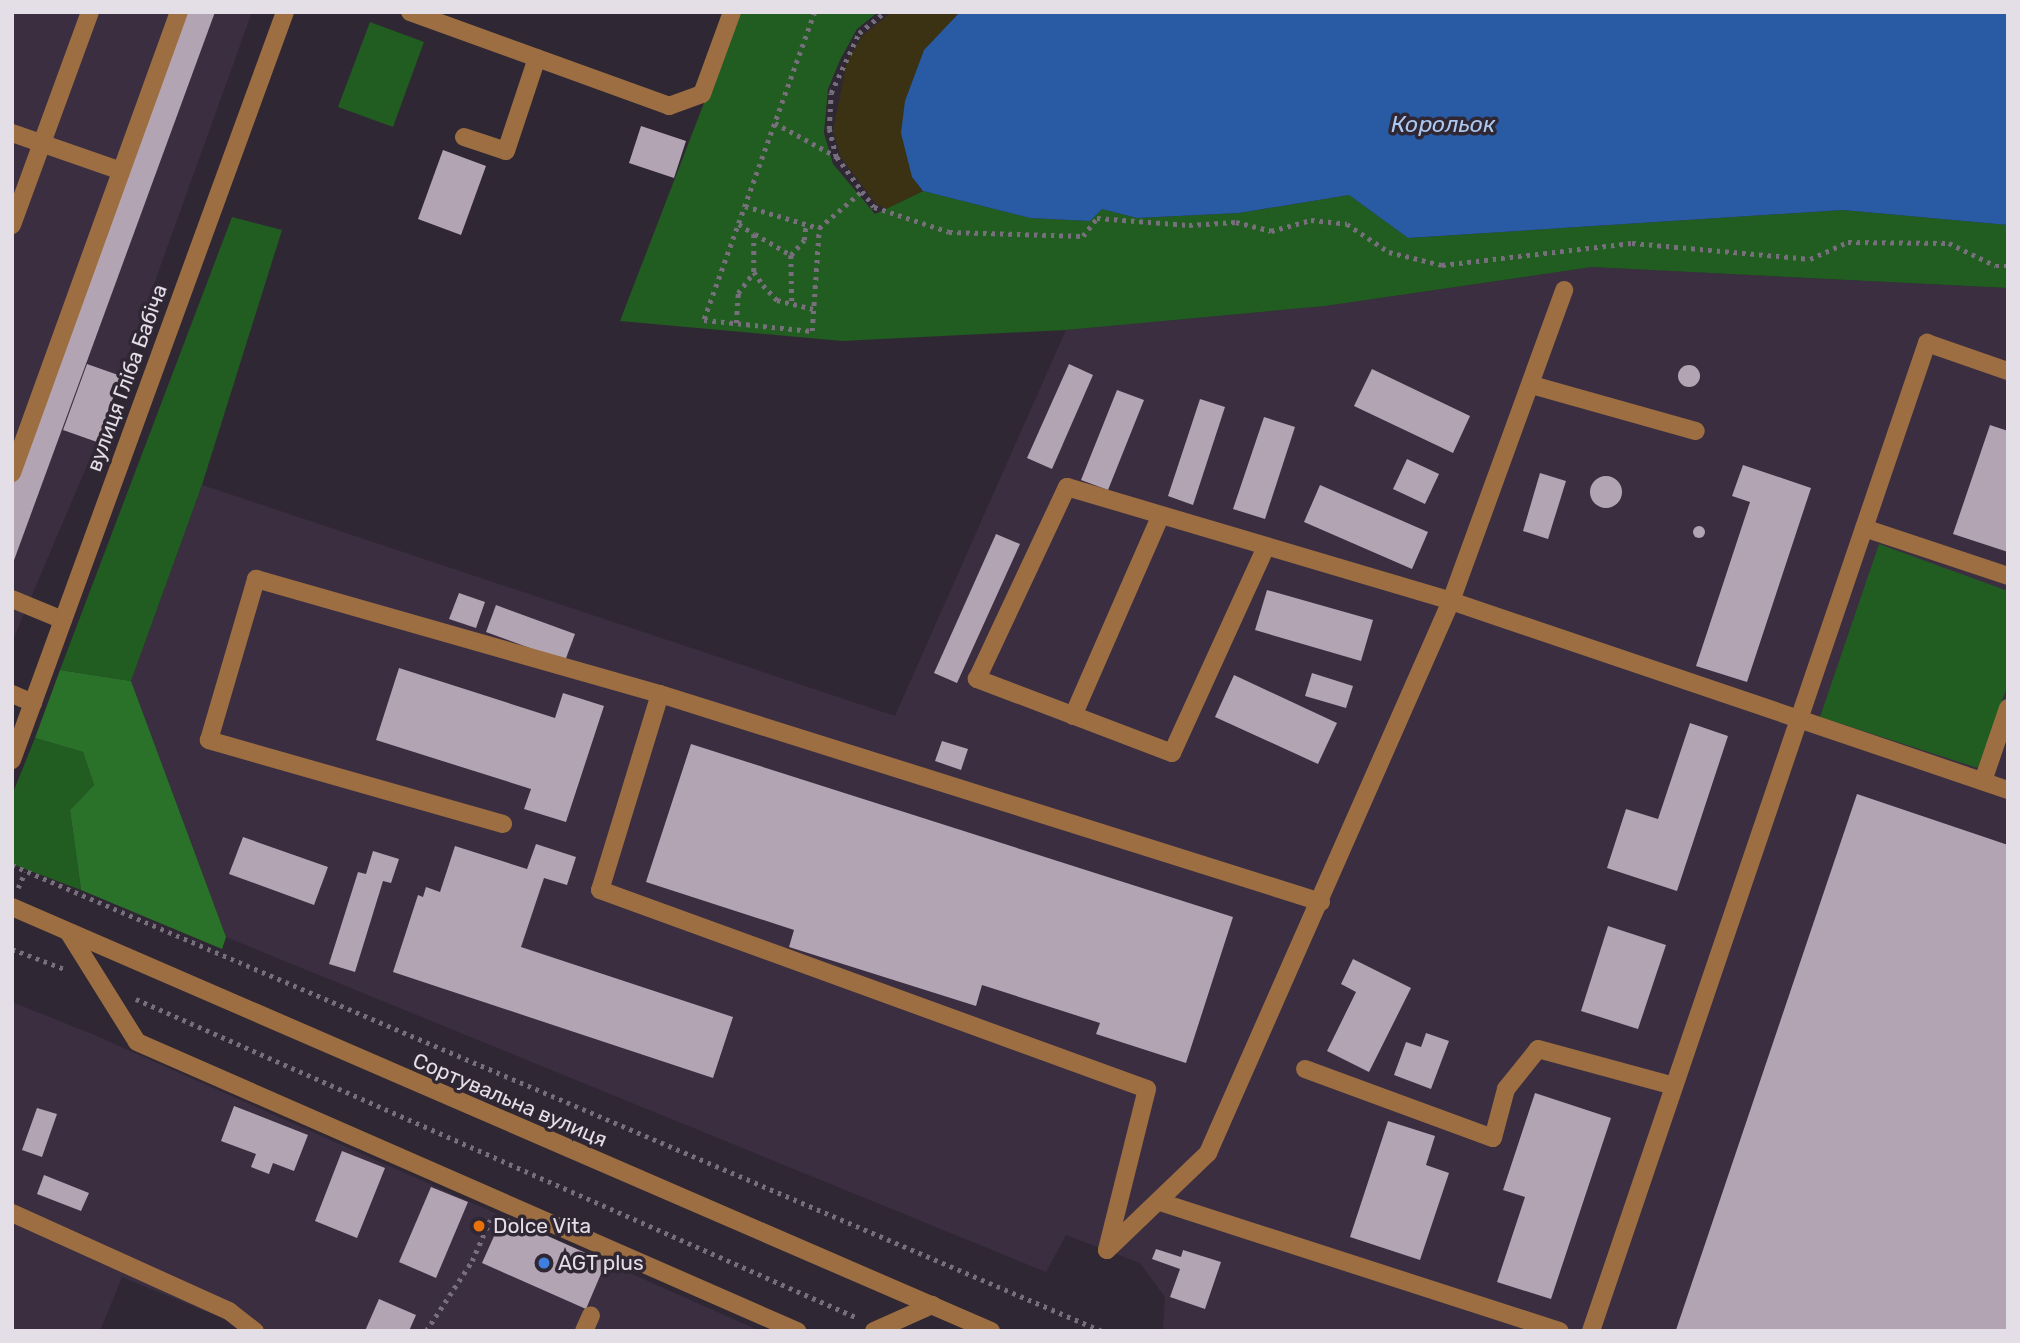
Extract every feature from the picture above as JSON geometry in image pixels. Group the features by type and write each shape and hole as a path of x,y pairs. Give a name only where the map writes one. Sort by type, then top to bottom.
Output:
{"street":[{"path":"12,225 90,12"},
{"path":"12,473 178,12"},
{"name":"вулиця Гліба Бабіча","path":"12,760 285,12"},
{"path":"410,12 669,106 702,94 732,12"},
{"path":"464,137 506,151 537,58"},
{"path":"12,133 121,171"},
{"path":"660,694 600,890 1147,1089 1107,1250 1208,1153 1321,902 1451,601 1532,385 1564,290"},
{"path":"1591,1331 1927,344 2008,371"},
{"path":"1532,385 1696,431"},
{"path":"1265,549 1172,753 977,679 1067,487 1161,514 1265,549 1451,601 1798,721 2008,790"},
{"path":"1073,716 1161,514"},
{"path":"1864,528 2008,576"},
{"path":"503,824 209,740 256,579 660,694 1321,902"},
{"path":"12,599 63,620"},
{"path":"12,694 33,703"},
{"path":"1983,781 2008,708"},
{"name":"Сортувальна вулиця","path":"12,907 992,1331"},
{"path":"69,933 137,1041 797,1331"},
{"path":"1305,1069 1493,1138 1506,1089 1538,1049 1674,1086"},
{"path":"1160,1202 1560,1331"},
{"path":"12,1213 229,1311 255,1331"},
{"path":"877,1329 932,1305"}],"path":[{"path":"815,12 704,320 812,331 819,228 861,192"},
{"path":"885,12 859,33 831,93 829,129 837,158 874,206 903,221 949,232 1083,236 1097,218 1189,225 1236,222 1271,232 1311,220 1347,224 1389,252 1442,265 1632,243 1810,259 1848,242 1949,243 1996,266 2008,266"},
{"path":"775,123 837,158"},
{"path":"745,206 819,228"},
{"path":"792,304 791,255 804,240 806,223"},
{"path":"739,224 791,255"},
{"path":"736,323 738,293 754,272 754,234"},
{"path":"754,272 777,300 813,309"},
{"path":"12,865 1102,1331"},
{"path":"12,949 101,984 877,1329"},
{"path":"426,1331 472,1261 499,1200"}],"shaded area":[{"path":"12,12 252,12 97,442 12,642"},
{"path":"1592,267 2008,288 2008,1331 1168,1331 1163,1328 1165,1297 1140,1263 1066,1235 1046,1272 226,937 131,681 202,485 895,716 1066,330 1325,306"},
{"path":"12,1002 92,1034 760,1331 253,1331 122,1277 100,1331 12,1331"}],"green space":[{"path":"739,12 878,12 857,29 840,60 828,89 824,133 833,164 875,214 923,191 1030,218 1090,221 1102,209 1137,218 1239,213 1349,195 1408,238 1843,210 2008,225 2008,288 1592,267 1325,306 1066,330 842,341 620,321"},
{"path":"370,22 424,42 393,127 338,107"},
{"path":"232,217 282,230 202,485 131,681 60,670"},
{"path":"1879,544 2008,591 2008,684 1978,768 1820,717"},
{"path":"60,670 131,681 226,937 222,949 81,890 70,810 94,785 83,752 35,738"},
{"path":"35,738 83,752 94,785 70,810 81,890 12,864 12,795"}],"sand":[{"path":"892,12 960,12 924,50 905,101 912,177 923,191 886,209 876,204 840,156 833,130 847,61 863,35"}],"water":[{"name":"Корольок","path":"960,12 2008,12 2008,225 1843,210 1408,238 1349,195 1239,213 1137,218 1102,209 1090,221 1030,218 923,191 912,177 901,133 905,101 924,50"}],"building":[{"path":"185,12 215,12 13,563 12,482"},
{"path":"641,126 686,141 674,178 629,163"},
{"path":"443,150 486,166 461,235 418,219"},
{"path":"87,364 121,376 97,442 63,430"},
{"path":"1069,364 1093,375 1052,469 1027,458"},
{"path":"1689,365 1697,368 1700,376 1697,384 1689,387 1681,384 1678,376 1681,368"},
{"path":"1372,369 1470,416 1453,453 1354,406"},
{"path":"1117,390 1144,400 1108,490 1081,480"},
{"path":"1200,399 1225,407 1193,505 1168,496"},
{"path":"1264,417 1295,427 1265,519 1233,509"},
{"path":"1990,425 2008,431 2008,552 1953,534"},
{"path":"1407,459 1439,474 1425,504 1393,489"},
{"path":"1743,465 1811,488 1747,682 1696,666 1750,502 1732,496"},
{"path":"1540,473 1566,481 1548,539 1523,531"},
{"path":"1606,476 1617,481 1622,492 1617,503 1606,508 1595,503 1590,492 1595,481"},
{"path":"1320,485 1428,532 1412,569 1304,522"},
{"path":"1694,527 1704,527 1704,537 1694,537"},
{"path":"996,534 1020,544 957,683 934,673"},
{"path":"1267,590 1373,620 1361,661 1255,630"},
{"path":"459,593 485,602 476,628 449,619"},
{"path":"496,605 575,634 565,661 486,632"},
{"path":"399,668 555,718 563,693 604,706 566,822 524,809 531,789 376,740"},
{"path":"1312,673 1353,686 1346,708 1305,696"},
{"path":"1234,675 1337,723 1318,764 1215,717"},
{"path":"1690,723 1728,736 1677,891 1607,868 1626,809 1658,819"},
{"path":"942,741 968,749 961,770 935,761"},
{"path":"691,744 1233,917 1186,1063 1096,1034 1100,1023 982,985 976,1006 789,947 794,930 646,882"},
{"path":"1857,794 2008,845 2008,1331 1676,1330"},
{"path":"243,837 328,867 314,905 229,874"},
{"path":"536,844 576,857 567,885 544,878 521,947 733,1017 713,1078 393,972 418,895 423,897 426,887 440,892 455,846 527,869"},
{"path":"373,851 399,859 391,883 383,881 355,972 329,964 358,872 366,874"},
{"path":"1608,926 1666,945 1638,1029 1581,1011"},
{"path":"1353,959 1411,988 1369,1072 1327,1051 1356,992 1341,984"},
{"path":"1426,1033 1449,1041 1431,1089 1394,1075 1406,1042 1421,1047"},
{"path":"1535,1093 1611,1118 1551,1299 1497,1282 1525,1197 1503,1190"},
{"path":"234,1106 308,1135 294,1171 273,1163 269,1174 251,1167 256,1154 221,1141"},
{"path":"37,1108 57,1114 42,1157 22,1150"},
{"path":"1388,1121 1435,1136 1426,1165 1449,1173 1420,1260 1350,1237"},
{"path":"342,1151 385,1168 357,1238 315,1221"},
{"path":"44,1175 89,1193 81,1211 37,1194"},
{"path":"431,1187 468,1202 436,1278 399,1262"},
{"name":"AGT plus","path":"503,1216 606,1262 586,1309 482,1263"},
{"path":"1156,1249 1181,1257 1183,1250 1221,1262 1205,1309 1170,1297 1180,1269 1152,1259"},
{"path":"379,1299 416,1315 409,1331 365,1331"}],"place":[{"name":"Dolce Vita","path":"479,1226"},
{"name":"AGT plus","path":"544,1263"}]}
